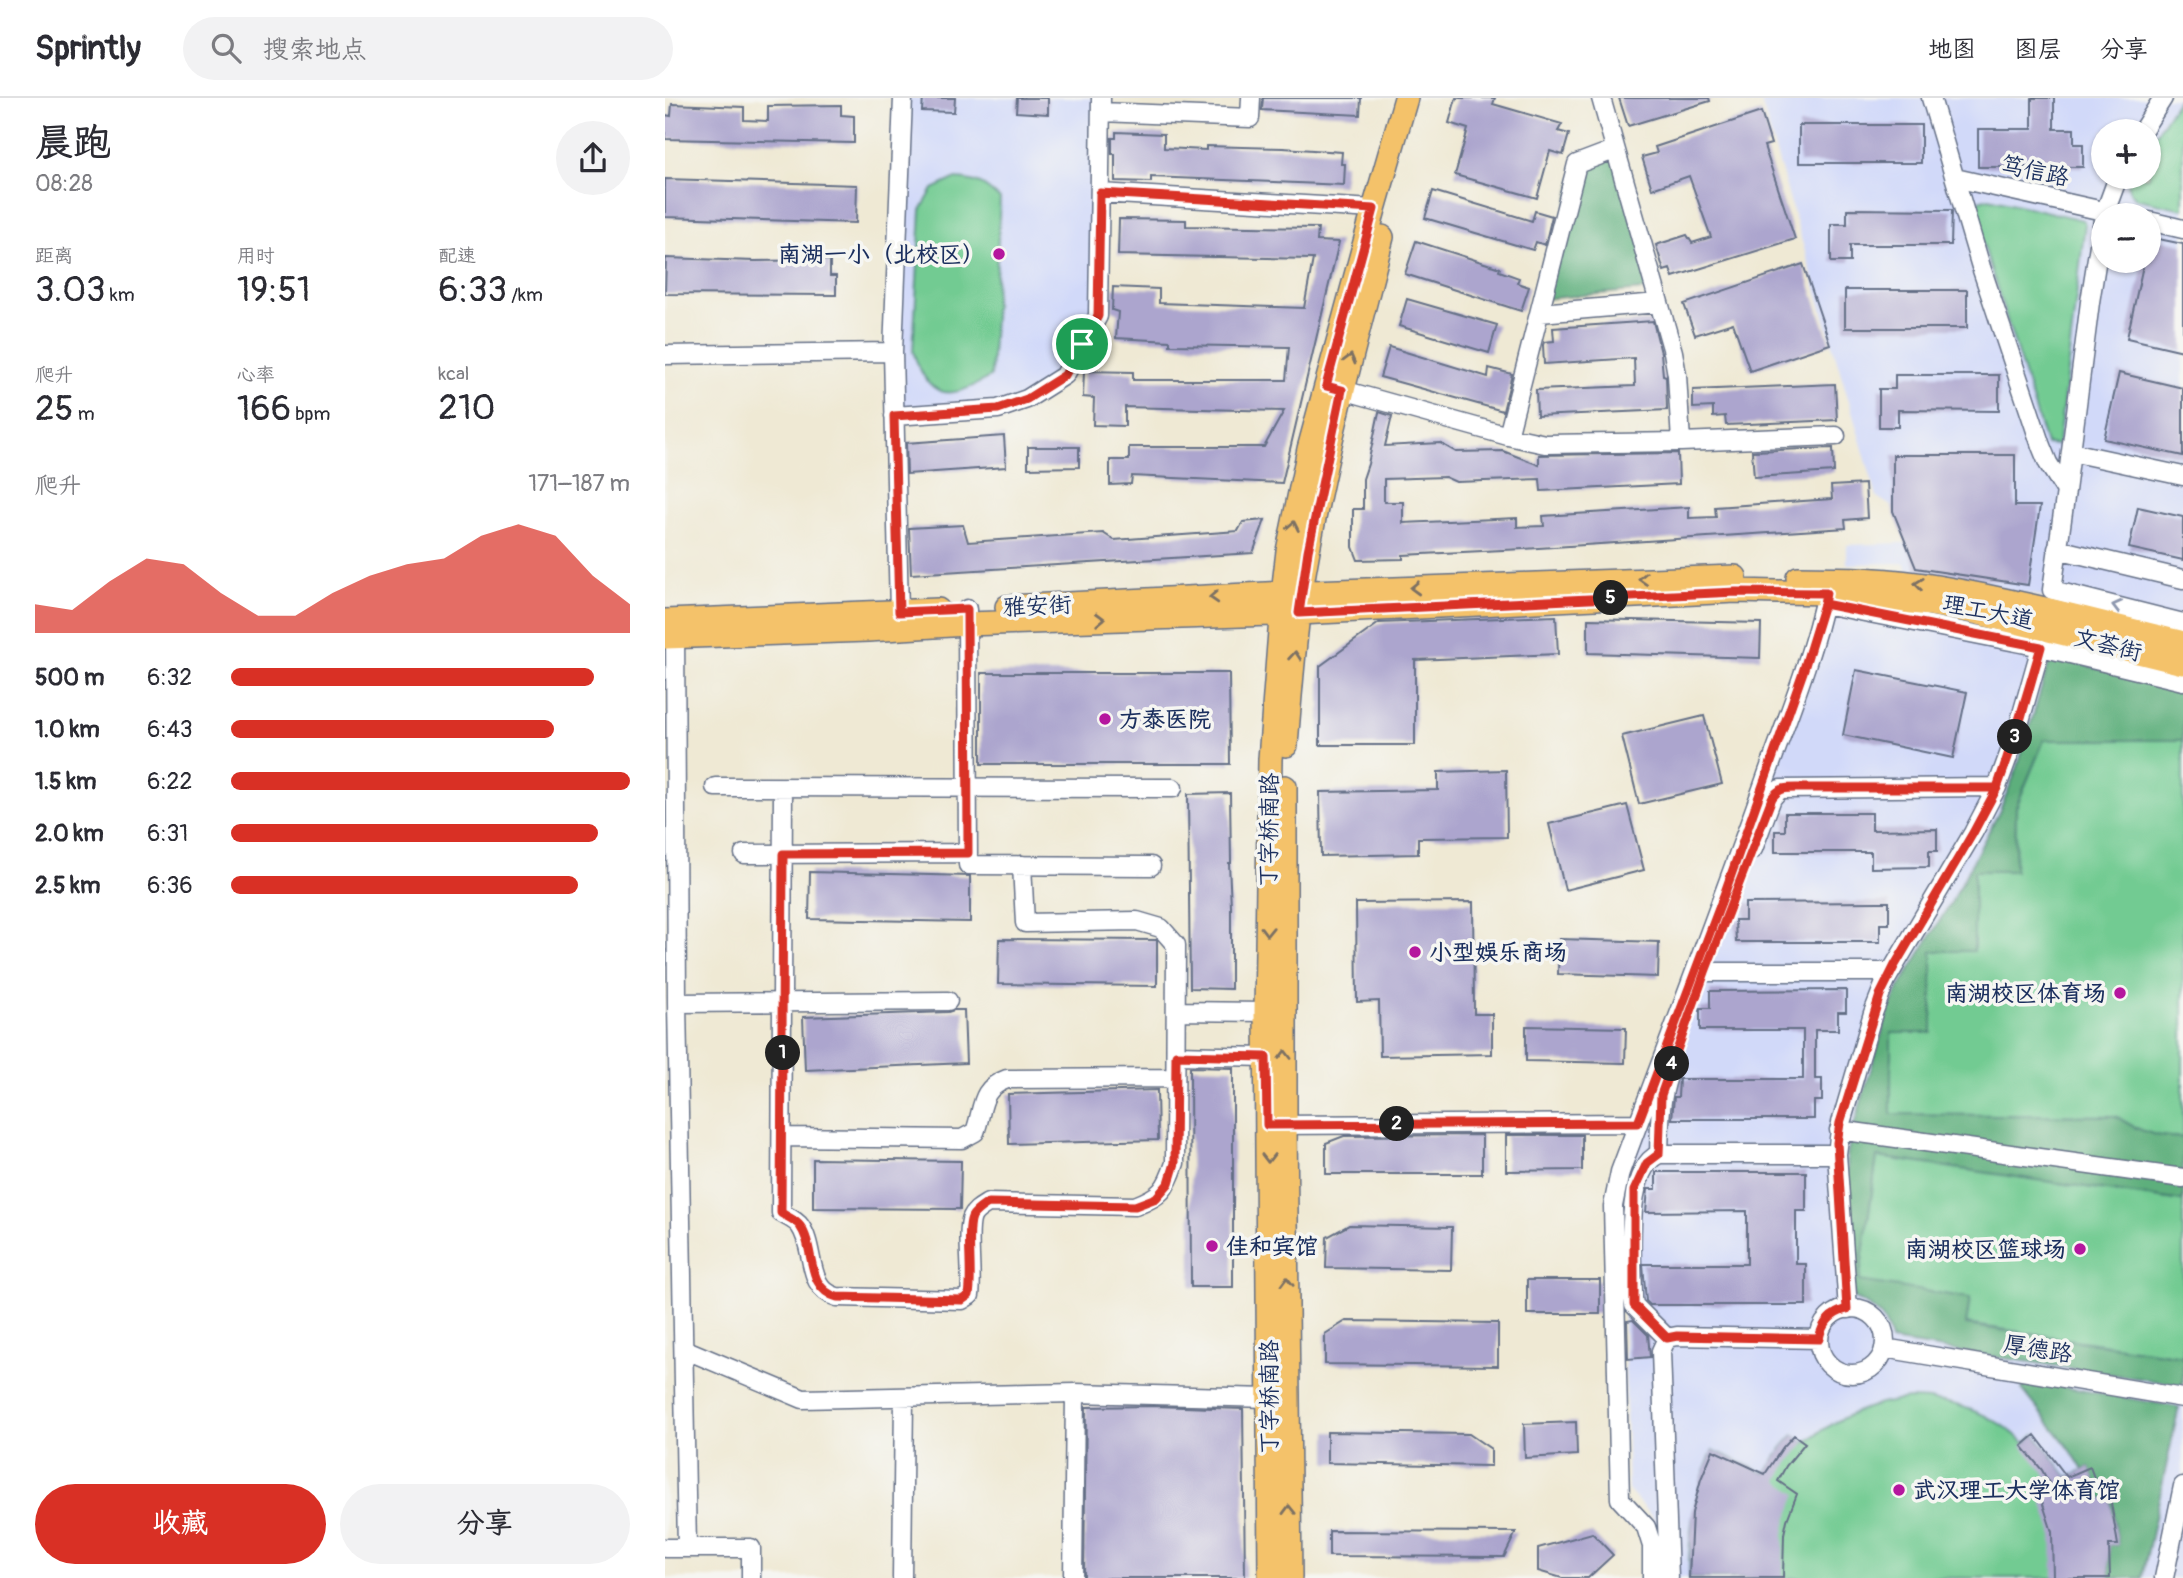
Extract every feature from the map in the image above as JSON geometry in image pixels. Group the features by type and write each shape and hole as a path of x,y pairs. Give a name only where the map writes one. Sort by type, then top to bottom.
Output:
{"main road":[{"name":"丁字桥南路","path":"1334,388 1374,209 1406,98"},
{"name":"丁字桥南路","path":"1270,1578 1269,1398 1285,772 1291,603 1300,491 1389,212 1422,98"},
{"name":"文荟街","path":"1291,603 1699,577 1860,578 1947,589 2183,643"},
{"name":"文荟街","path":"1291,603 1736,592 1825,599 1905,600 1979,613 2183,663"},
{"name":"丁字桥南路","path":"1290,1578 1276,1125 1266,1057 1266,1012 1270,760 1291,603"},
{"name":"雅安街","path":"670,629 868,630 967,617 1291,603"},
{"name":"雅安街","path":"670,629 899,612 967,617"}],"street":[{"path":"899,612 893,352 903,98"},
{"path":"894,416 998,409 1027,399 1065,375 1098,316 1101,105 1250,118 1251,98"},
{"path":"1601,98 1675,362 1681,442"},
{"path":"1931,98 1981,267 2041,446 2048,463 2066,491"},
{"path":"2150,119 2163,98"},
{"path":"1508,436 1577,164 1614,150"},
{"name":"笃信路","path":"1955,178 2091,212"},
{"path":"1100,193 1374,209"},
{"path":"2161,224 2183,229"},
{"path":"2096,273 2057,549 2183,579"},
{"path":"1540,313 1658,303"},
{"path":"665,355 893,352"},
{"path":"1334,388 1508,436 1564,445 1836,436"},
{"path":"2071,452 2183,476"},
{"name":"理工大道","path":"2057,549 2052,590 2183,623"},
{"path":"1652,1578 1652,1546 1646,1527 1620,1499 1613,1206 1620,1172 1724,895 1803,672 1825,599"},
{"name":"理工大道","path":"1825,599 2183,681"},
{"path":"967,617 968,865 1151,866"},
{"path":"670,629 671,861 677,1003 674,1246 684,1349 687,1548"},
{"path":"1847,1309 1837,1154 1839,1130 1873,1013 1891,972 1997,788 2016,735 2041,647"},
{"path":"715,788 1173,789"},
{"path":"783,788 781,1213 799,1224 816,1280 828,1294 837,1297 962,1300 969,1295 971,1283 970,1225 973,1215 988,1203 1135,1206 1156,1198 1169,1183 1175,1163 1176,946 1170,936 1161,929 1137,921 1025,923 1023,865"},
{"path":"1659,1154 1661,1095 1772,798 1780,789 1997,788"},
{"path":"744,854 968,853"},
{"path":"1705,972 1891,972"},
{"path":"677,1003 948,1002"},
{"path":"1176,1011 1266,1012"},
{"path":"1176,1055 1266,1057"},
{"path":"783,1137 962,1139 975,1132 986,1092 996,1083 1007,1079 1175,1078"},
{"path":"1276,1125 1638,1123"},
{"path":"1839,1130 2183,1178"},
{"path":"1667,1338 1634,1305 1633,1298 1634,1191 1647,1163 1659,1154 1837,1154"},
{"path":"1847,1309 1863,1311 1876,1319 1884,1332 1882,1356 1864,1372 1847,1374 1832,1368 1822,1355 1819,1339 1828,1319 1847,1309"},
{"path":"1667,1338 1819,1339"},
{"path":"1667,1338 1661,1351 1669,1578"},
{"name":"厚德路","path":"1884,1348 2183,1398"},
{"path":"684,1349 803,1399 1075,1393 1269,1398"},
{"path":"1073,1578 1075,1393"},
{"path":"902,1578 904,1397"},
{"path":"2164,1578 2183,1486"},
{"path":"665,1548 751,1548 751,1578"}],"shaded area":[{"name":"南湖一小（北校区）","path":"903,98 1101,98 1098,316 1065,375 998,409 894,416"},
{"path":"1760,98 2183,98 2183,632 2039,596 1906,569 1905,563 1847,564 1847,545 1907,543 1891,506 1877,497"},
{"path":"1835,602 2183,674 2183,1578 1656,1578 1653,1518 1628,1490 1621,1205 1630,1160"}],"green space":[{"path":"2179,98 2183,98 2183,209 2138,199 2129,189 2161,189 2161,126"},
{"path":"1614,150 1654,289 1544,299 1577,164"},
{"path":"954,179 979,183 1000,199 991,376 964,390 942,392 926,379 913,351 921,210 933,189"},
{"path":"1989,198 2083,220 2085,224 2058,445 2046,444 1975,218 1974,208 1978,201"},
{"path":"2058,659 2183,689 2183,740 2044,740 2016,807 2015,871 1974,871 1974,951 1932,951 1932,1033 1891,1033 1891,1114 2116,1116 2148,1132 2165,1137 2183,1137 2183,1201 1877,1157 1859,1281 1970,1298 1966,1325 2183,1356 2183,1385 1891,1341 1879,1314 1854,1299 1847,1156 1890,1007 1953,899 1999,812 2017,769 2049,663"},
{"name":"南湖校区体育场","path":"2044,740 2183,740 2183,1137 2165,1137 2148,1132 2116,1116 1891,1115 1891,1033 1932,1033 1932,950 1974,950 1974,870 2015,870 2016,807"},
{"name":"南湖校区篮球场","path":"1877,1156 2183,1201 2183,1356 1966,1324 1969,1298 1859,1282"},
{"path":"2028,1381 2179,1407 2142,1578 2110,1578 2109,1545 2118,1545 2111,1498 2102,1499 2090,1467 2083,1470 2070,1449 2022,1389"},
{"name":"武汉理工大学体育馆","path":"1910,1399 1942,1402 1972,1410 1999,1423 2025,1443 2035,1435 2067,1477 2090,1467 2102,1499 2110,1497 2118,1545 2110,1545 2110,1578 1689,1578 1693,1513 1713,1450 1765,1474 1794,1435 1805,1443 1855,1413 1881,1404"}],"building":[{"path":"923,98 955,98 954,112 922,111"},
{"path":"1017,98 1048,98 1048,114 1016,112"},
{"path":"1263,98 1361,98 1360,115 1262,110"},
{"path":"1456,98 1495,98 1493,104 1562,124 1558,131 1569,134 1563,155 1550,151 1537,198 1455,175 1468,129 1449,123"},
{"path":"1619,98 1709,98 1710,101 1628,126"},
{"path":"2032,98 2054,98 2054,129 2074,129 2074,144 2083,144 2083,167 1978,167 1978,129 2032,129"},
{"path":"672,104 744,107 744,120 768,121 768,106 841,105 841,115 854,116 854,143 665,139 665,115 671,116"},
{"path":"1761,112 1771,144 1764,146 1795,239 1673,277 1670,269 1664,271 1656,245 1687,235 1692,243 1711,237 1689,176 1652,189 1642,157 1657,153 1655,147"},
{"path":"1799,125 1921,125 1921,163 1799,163"},
{"path":"1116,132 1164,134 1164,148 1206,150 1206,146 1342,152 1341,164 1345,164 1344,185 1151,177 1151,182 1115,181 1112,138 1116,138"},
{"path":"665,179 857,185 856,223 665,217"},
{"path":"1433,191 1532,221 1535,211 1552,216 1545,245 1536,242 1533,250 1425,218"},
{"path":"1847,209 1952,210 1951,245 1850,245 1850,262 1831,262 1831,224 1847,224"},
{"path":"1119,219 1186,220 1186,226 1318,228 1317,241 1339,242 1282,483 1132,476 1131,484 1110,485 1110,460 1129,460 1129,447 1264,447 1284,411 1125,407 1125,426 1093,425 1094,398 1083,397 1084,371 1133,372 1133,380 1286,380 1289,347 1170,345 1170,341 1116,338 1118,312 1112,310 1113,287 1159,289 1159,303 1304,308 1313,259 1118,255"},
{"path":"2161,239 2183,244 2183,351 2127,338 2141,273 2161,273"},
{"path":"1416,241 1500,268 1499,271 1519,278 1517,283 1529,287 1521,311 1405,274"},
{"path":"666,258 830,260 830,276 836,276 836,295 665,294"},
{"path":"1803,264 1830,344 1750,371 1733,323 1695,335 1684,304"},
{"path":"1845,290 1967,290 1967,328 1845,328"},
{"path":"1407,299 1497,325 1489,353 1399,326"},
{"path":"1653,321 1663,375 1666,376 1667,410 1537,416 1536,390 1635,386 1634,358 1544,364 1543,345 1544,342 1554,341 1553,328"},
{"path":"1389,347 1488,377 1489,368 1512,374 1503,411 1380,377"},
{"path":"2119,373 2183,388 2183,456 2104,439"},
{"path":"1895,375 1999,375 1999,411 1898,410 1898,427 1879,427 1879,389 1895,389"},
{"path":"1835,384 1837,420 1726,425 1725,416 1713,417 1713,407 1693,408 1693,390"},
{"path":"1379,412 1392,416 1385,446 1440,443 1456,452 1503,451 1539,465 1539,455 1678,453 1679,484 1541,491 1540,479 1456,482 1445,477 1384,479 1384,502 1403,502 1403,523 1517,518 1517,527 1544,526 1543,516 1689,507 1689,518 1716,517 1715,507 1832,499 1831,486 1865,484 1867,518 1845,520 1846,528 1358,560 1353,547 1353,509 1363,509 1363,479"},
{"path":"1004,436 1006,467 907,474 906,443"},
{"path":"1028,447 1079,447 1079,467 1028,468"},
{"path":"1833,448 1834,472 1754,477 1752,451"},
{"path":"1893,455 2015,455 2015,506 2040,506 2028,585 1916,568 1893,511"},
{"path":"2138,507 2183,517 2183,560 2129,548"},
{"path":"1265,520 1253,553 911,574 909,528 963,525 968,542 1103,533 1114,540 1238,531 1243,522"},
{"path":"1556,616 1558,654 1415,660 1415,745 1320,745 1320,666 1379,623"},
{"path":"1588,619 1761,623 1760,658 1588,653"},
{"path":"1856,670 1967,692 1953,758 1843,735"},
{"name":"方泰医院","path":"981,673 1229,673 1230,764 981,764"},
{"path":"1704,716 1722,784 1639,804 1622,736"},
{"path":"1506,770 1507,837 1418,838 1418,854 1321,856 1320,792 1438,790 1438,772"},
{"path":"1230,793 1231,989 1190,988 1188,794"},
{"path":"1627,805 1644,870 1565,890 1549,824"},
{"path":"1785,813 1872,813 1872,830 1937,829 1937,851 1929,851 1929,867 1871,868 1871,852 1775,852 1775,831 1785,831"},
{"path":"810,872 970,876 970,922 809,919"},
{"name":"小型娱乐商场","path":"1473,902 1474,1014 1492,1014 1492,1054 1380,1056 1379,1001 1357,1002 1356,903"},
{"path":"1889,902 1889,924 1880,924 1880,942 1736,942 1735,920 1745,920 1745,903"},
{"path":"999,939 1157,940 1157,986 998,984"},
{"path":"1559,939 1659,942 1658,977 1558,974"},
{"path":"1846,990 1846,1012 1838,1012 1838,1030 1815,1030 1815,1079 1822,1079 1822,1101 1814,1101 1814,1119 1672,1119 1674,1097 1678,1097 1679,1079 1803,1079 1803,1030 1700,1030 1700,1008 1710,1008 1710,991"},
{"path":"964,1010 966,1063 805,1070 803,1017"},
{"path":"1526,1026 1626,1028 1625,1063 1526,1061"},
{"path":"1190,1067 1233,1068 1233,1287 1191,1287"},
{"path":"1157,1090 1158,1140 1009,1144 1008,1094"},
{"path":"1482,1135 1482,1174 1326,1174 1326,1143 1344,1136"},
{"path":"1506,1135 1582,1135 1582,1170 1506,1171"},
{"path":"813,1159 961,1161 960,1209 813,1208"},
{"path":"1656,1172 1806,1172 1806,1211 1796,1211 1796,1264 1806,1264 1806,1305 1650,1305 1646,1301 1643,1264 1747,1264 1747,1211 1646,1212 1648,1189 1656,1189"},
{"path":"1349,1225 1452,1227 1451,1270 1326,1268 1327,1237"},
{"path":"1527,1280 1600,1280 1600,1314 1527,1314"},
{"path":"1633,1320 1648,1335 1650,1357 1628,1359 1627,1321"},
{"path":"1346,1321 1498,1323 1498,1366 1325,1364 1325,1334"},
{"path":"1086,1407 1243,1409 1245,1578 1084,1578"},
{"path":"1576,1422 1577,1455 1525,1458 1524,1424"},
{"path":"1327,1432 1469,1434 1491,1449 1491,1466 1327,1463"},
{"path":"1794,1435 1805,1443 1786,1466 1778,1481 1797,1494 1784,1534 1783,1578 1689,1578 1692,1513 1701,1479 1713,1450 1765,1474"},
{"path":"2035,1435 2067,1477 2090,1467 2102,1499 2110,1497 2118,1545 2109,1545 2110,1578 2053,1578 2052,1532 2039,1492 2050,1485 2042,1470 2022,1446"},
{"path":"1329,1531 1516,1532 1504,1557 1329,1556"},
{"path":"1592,1533 1613,1555 1588,1578 1562,1578 1538,1571 1538,1548"}],"place":[{"name":"南湖一小（北校区）","path":"999,254"},
{"name":"方泰医院","path":"1105,719"},
{"name":"小型娱乐商场","path":"1415,952"},
{"name":"南湖校区体育场","path":"2120,993"},
{"name":"佳和宾馆","path":"1212,1246"},
{"name":"南湖校区篮球场","path":"2080,1249"},
{"name":"武汉理工大学体育馆","path":"1899,1490"}],"route":[{"path":"1082,344 1065,375 1027,399 998,409 894,416 899,612 967,609 968,853 783,854 781,1213 799,1224 816,1280 821,1288 837,1297 962,1300 969,1295 971,1283 970,1225 973,1215 988,1203 1135,1206 1156,1198 1169,1183 1175,1163 1176,1055 1266,1057 1267,1125 1638,1123 1724,895 1803,672 1824,604 2041,647 2016,735 1997,788 1891,972 1873,1013 1840,1123 1837,1143 1847,1309 1828,1319 1819,1339 1667,1338 1634,1305 1634,1191 1647,1163 1659,1154 1661,1095 1705,972 1776,792 1785,788 1997,788 2003,771 2016,735 2041,647 1950,630 1824,604 1826,593 1736,592 1299,613 1308,551 1342,390 1326,386 1374,209 1100,193 1098,316 1082,344"}]}
